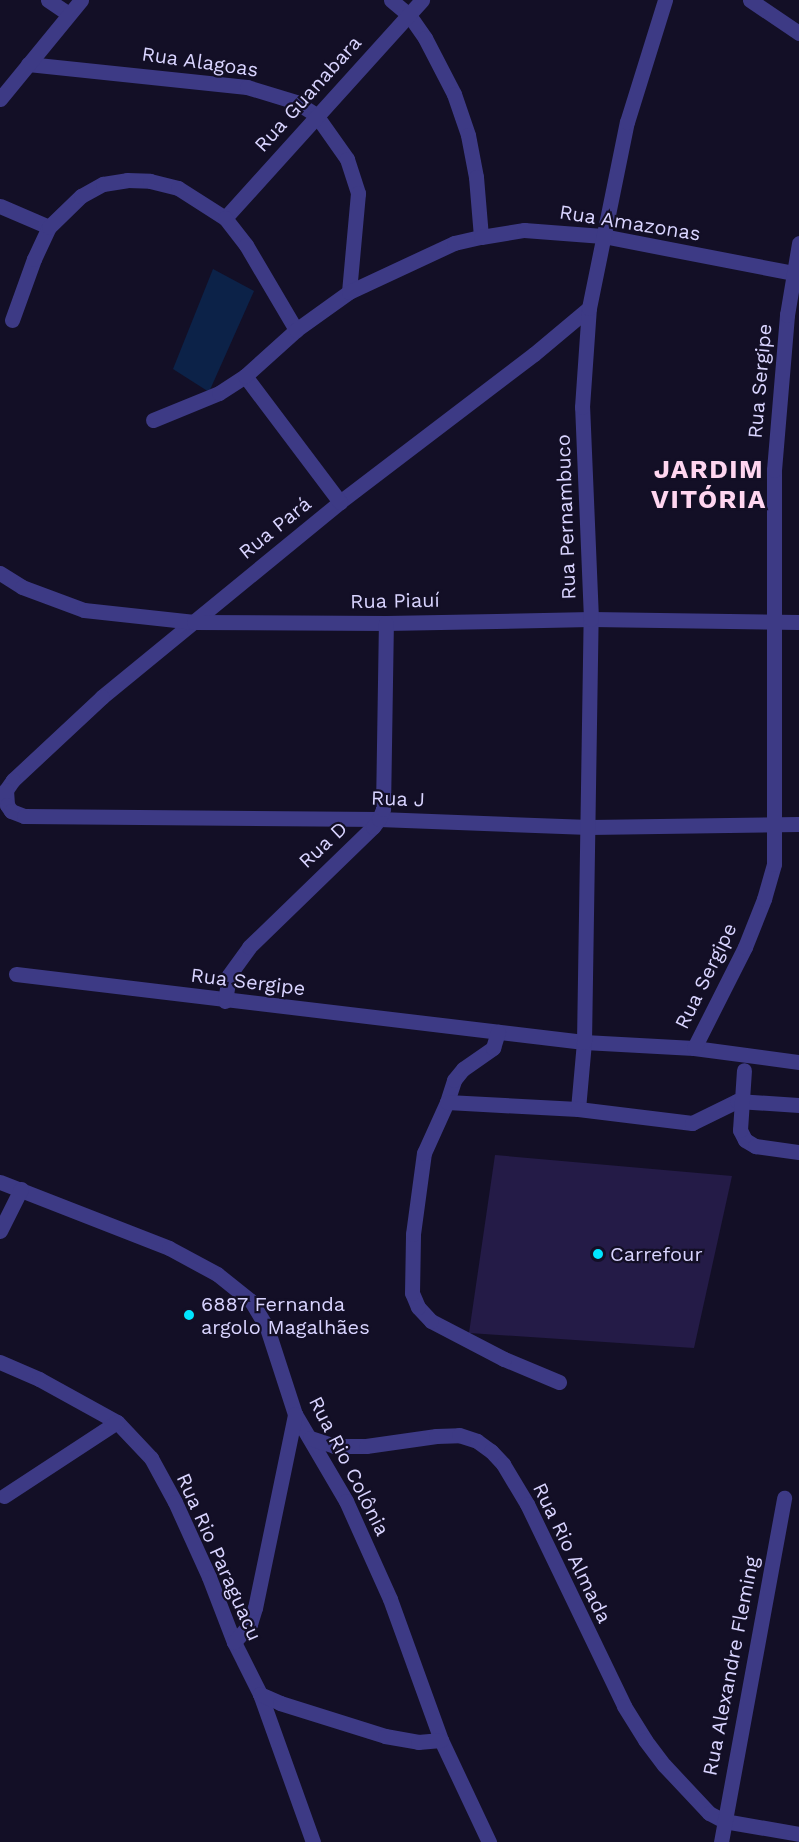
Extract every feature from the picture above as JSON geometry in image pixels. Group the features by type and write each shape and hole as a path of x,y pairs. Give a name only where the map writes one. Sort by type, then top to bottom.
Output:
{"street":[{"path":"48,0 69,14"},
{"path":"0,99 81,0"},
{"path":"391,0 409,15 425,38 454,94 468,135 476,177 481,237"},
{"name":"Rua Guanabara","path":"225,218 422,0"},
{"name":"Rua Pernambuco","path":"578,1109 584,1041 589,828 591,619 582,407 589,308 627,123 665,0"},
{"path":"750,0 799,33"},
{"name":"Rua Alagoas","path":"28,64 247,87 296,102 316,115 347,159 358,193 349,292"},
{"path":"12,321 34,259 49,227 81,196 103,184 127,180 150,181 178,188 225,218 246,245 297,330"},
{"path":"0,206 49,227"},
{"name":"Rua Amazonas","path":"153,420 219,393 245,376 297,330 349,292 454,243 524,230 603,236 796,273"},
{"name":"Rua Sergipe","path":"16,974 225,1001 498,1032 584,1041 694,1048 729,981 764,899 774,864 774,470 799,243"},
{"name":"Rua Pará","path":"5,798 13,780 77,720 340,502 534,354 589,308"},
{"path":"245,376 340,502"},
{"name":"Rua Piauí","path":"0,573 22,587 84,610 194,622 386,623 591,619 799,622"},
{"path":"379,819 383,809 386,623"},
{"name":"Rua J","path":"5,798 11,811 24,816 379,819 589,828 799,824"},
{"name":"Rua D","path":"225,1001 229,975 249,947 374,827 379,819"},
{"path":"498,1032 493,1048 464,1069 454,1080 447,1102 424,1153 413,1234 412,1293 418,1307 431,1321 504,1359 559,1382"},
{"path":"694,1048 745,1062 799,1062"},
{"path":"745,1062 740,1130 745,1140 755,1146 799,1152"},
{"path":"447,1102 578,1109 692,1123 737,1101 799,1105"},
{"name":"Rua Rio Colônia","path":"0,1182 170,1248 217,1274 251,1301 267,1328 295,1414 346,1501 390,1599 441,1740 489,1842"},
{"path":"0,1231 21,1189"},
{"name":"Rua Rio Paraguacu","path":"0,1362 39,1379 117,1422 151,1458 175,1502 209,1577 234,1642 260,1694 313,1842"},
{"path":"234,1642 250,1624 255,1608 295,1414"},
{"path":"4,1496 117,1422"},
{"name":"Rua Rio Almada","path":"310,1438 334,1446 366,1446 436,1436 459,1436 477,1441 491,1451 504,1464 527,1504 619,1695 645,1740 691,1796 709,1813 724,1821"},
{"name":"Rua Alexandre Fleming","path":"721,1842 784,1498"},
{"path":"260,1694 280,1703 385,1736 418,1742 441,1740"},
{"path":"724,1821 799,1834"}],"water":[{"path":"213,269 254,291 209,392 173,369"}],"building":[{"name":"Carrefour","path":"495,1155 732,1176 694,1348 469,1333"}],"place":[{"name":"Carrefour","path":"598,1254"},
{"name":"6887 Fernanda argolo Magalhães","path":"189,1315"}],"district":[{"name":"JARDIM VITÓRIA","path":"709,485"}]}
